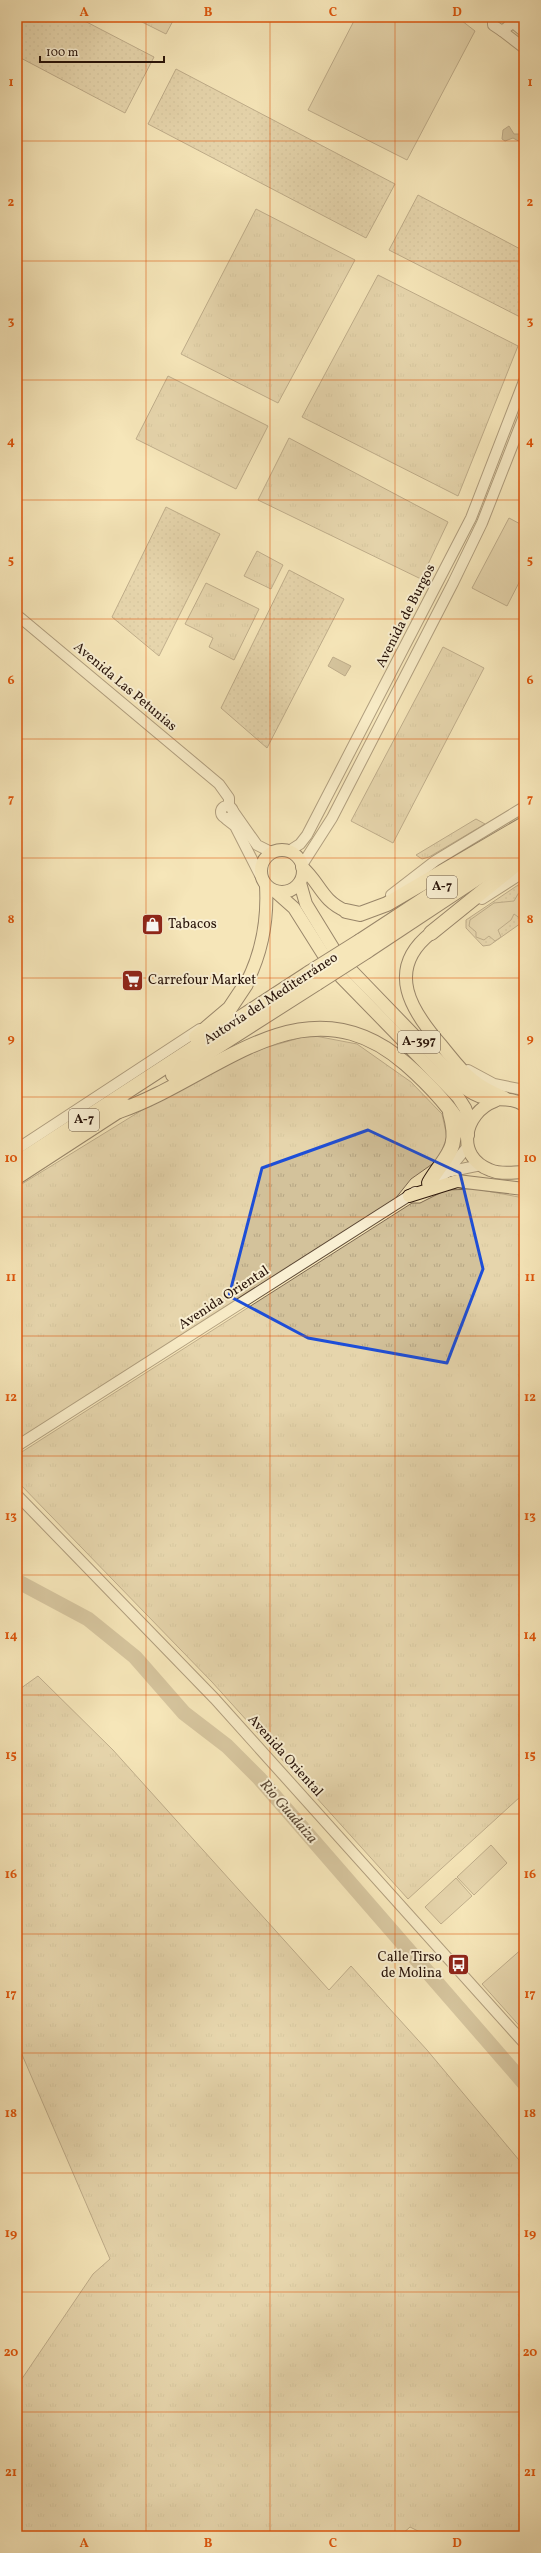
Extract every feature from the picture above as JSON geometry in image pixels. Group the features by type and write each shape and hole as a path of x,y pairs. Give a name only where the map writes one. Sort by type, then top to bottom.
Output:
{"highway":[{"path":"346,911 365,913 387,904 524,824"},
{"name":"Autovía del Mediterráneo","path":"364,946 524,833"},
{"name":"Autovía del Mediterráneo","path":"17,1163 152,1076 524,847"},
{"path":"431,933 524,858"},
{"name":"Autovía del Mediterráneo","path":"17,1177 119,1111 313,978"},
{"path":"152,1076 169,1058 220,1018 246,984"},
{"path":"119,1111 142,1103 190,1075 245,1048 277,1036 314,1028 342,1030 365,1037 389,1049 447,1105 468,1140"},
{"path":"429,1183 447,1160 452,1149 453,1128 447,1105"}],"main road":[{"path":"246,984 263,941 268,885 263,860 271,852 280,850 289,851 297,856 302,866 327,901 346,911"},
{"path":"268,885 294,908 328,951 306,904 300,883 302,866"},
{"path":"268,885 289,891 300,883"},
{"path":"431,933 421,942 412,956 407,970 406,987 415,1014 452,1058 473,1080 502,1100"},
{"name":"A-397","path":"470,1121 465,1108 458,1097 346,973 465,1088 484,1099 502,1100 523,1104"},
{"path":"502,1100 482,1107 470,1121 468,1140 473,1156 480,1165 501,1173 521,1170"},
{"path":"409,1196 457,1182 524,1189"}],"street":[{"path":"490,19 494,28 502,31 524,48"},
{"path":"502,31 508,28 510,19"},
{"path":"510,19 524,32"},
{"name":"Avenida de Burgos","path":"289,851 300,844 320,813 445,571 471,518 524,381"},
{"name":"Avenida de Burgos","path":"302,866 332,818 445,600 482,522 524,416"},
{"name":"Avenida Las Petunias","path":"17,615 215,782 227,794 228,811 234,826 268,885"},
{"path":"346,911 366,908 381,902 427,868 524,807"},
{"name":"Avenida Las Petunias","path":"228,811 257,845 271,852"},
{"path":"431,933 524,872"},
{"path":"17,1149 201,1029 246,984"},
{"path":"452,1058 484,1080 524,1090"},
{"name":"Avenida Oriental","path":"446,1173 468,1140"},
{"name":"Avenida Oriental","path":"17,1446 429,1183 446,1173 480,1165"},
{"name":"Avenida Oriental","path":"17,1495 215,1699 524,2043"}],"highlighted area":[{"path":"368,1130 460,1173 483,1269 447,1363 308,1338 229,1296 262,1168"}],"green space":[{"path":"17,17 77,17 154,57 125,113 17,56"},
{"path":"132,17 175,17 166,34"},
{"path":"356,17 457,17 475,31 407,160 308,110"},
{"path":"176,69 395,184 366,238 148,124"},
{"path":"418,195 524,251 524,319 389,250"},
{"path":"256,209 355,260 278,403 181,354"},
{"path":"378,275 518,346 458,496 302,417"},
{"path":"168,376 268,426 236,489 136,439"},
{"path":"289,438 448,522 421,579 258,500"},
{"path":"166,507 220,534 159,656 112,617"},
{"path":"509,518 524,526 524,573 507,606 472,588"},
{"path":"257,551 283,565 271,589 244,576"},
{"path":"289,570 344,599 267,748 221,708"},
{"path":"206,583 259,609 234,660 209,647 213,638 185,624"},
{"path":"443,647 484,668 393,843 351,821"},
{"path":"476,819 485,824 429,857 422,859 416,855"},
{"path":"524,881 524,921 490,945 483,946 466,928 466,920"},
{"path":"524,891 524,921 514,914 511,920 498,930 501,937 495,941 489,936 484,940 476,937 476,932 469,926 470,920 494,903 514,901 518,894"},
{"path":"310,1035 357,1044 411,1082 442,1114 447,1137 438,1160 411,1179 395,1199 17,1441 17,1187 147,1107 254,1051"},
{"path":"476,1189 524,1198 524,1801 520,1797 408,1899 212,1682 17,1481 17,1455 412,1203 420,1203 446,1190"},
{"path":"38,1676 113,1750 329,1990 351,1966 427,2050 524,2166 524,2536 428,2536 410,2527 400,2536 17,2536 17,2386 93,2274 110,2259 17,2043 17,1691"},
{"path":"491,1845 507,1863 474,1895 457,1877"},
{"path":"456,1878 472,1896 441,1924 425,1907"},
{"path":"524,1947 524,2031 482,1984"}],"shaded area":[{"path":"509,126 514,134 524,134 524,144 513,138 505,141 502,139 503,130"},
{"path":"333,657 351,666 345,676 328,666"}],"waterway":[{"name":"Rio Guadaiza","path":"17,1581 88,1619 135,1657 184,1713 227,1746 259,1778 524,2083"}],"place":[{"name":"Tabacos","path":"153,924"},
{"name":"Carrefour Market","path":"133,980"},
{"name":"Calle Tirso de Molina","path":"458,1965"}]}
